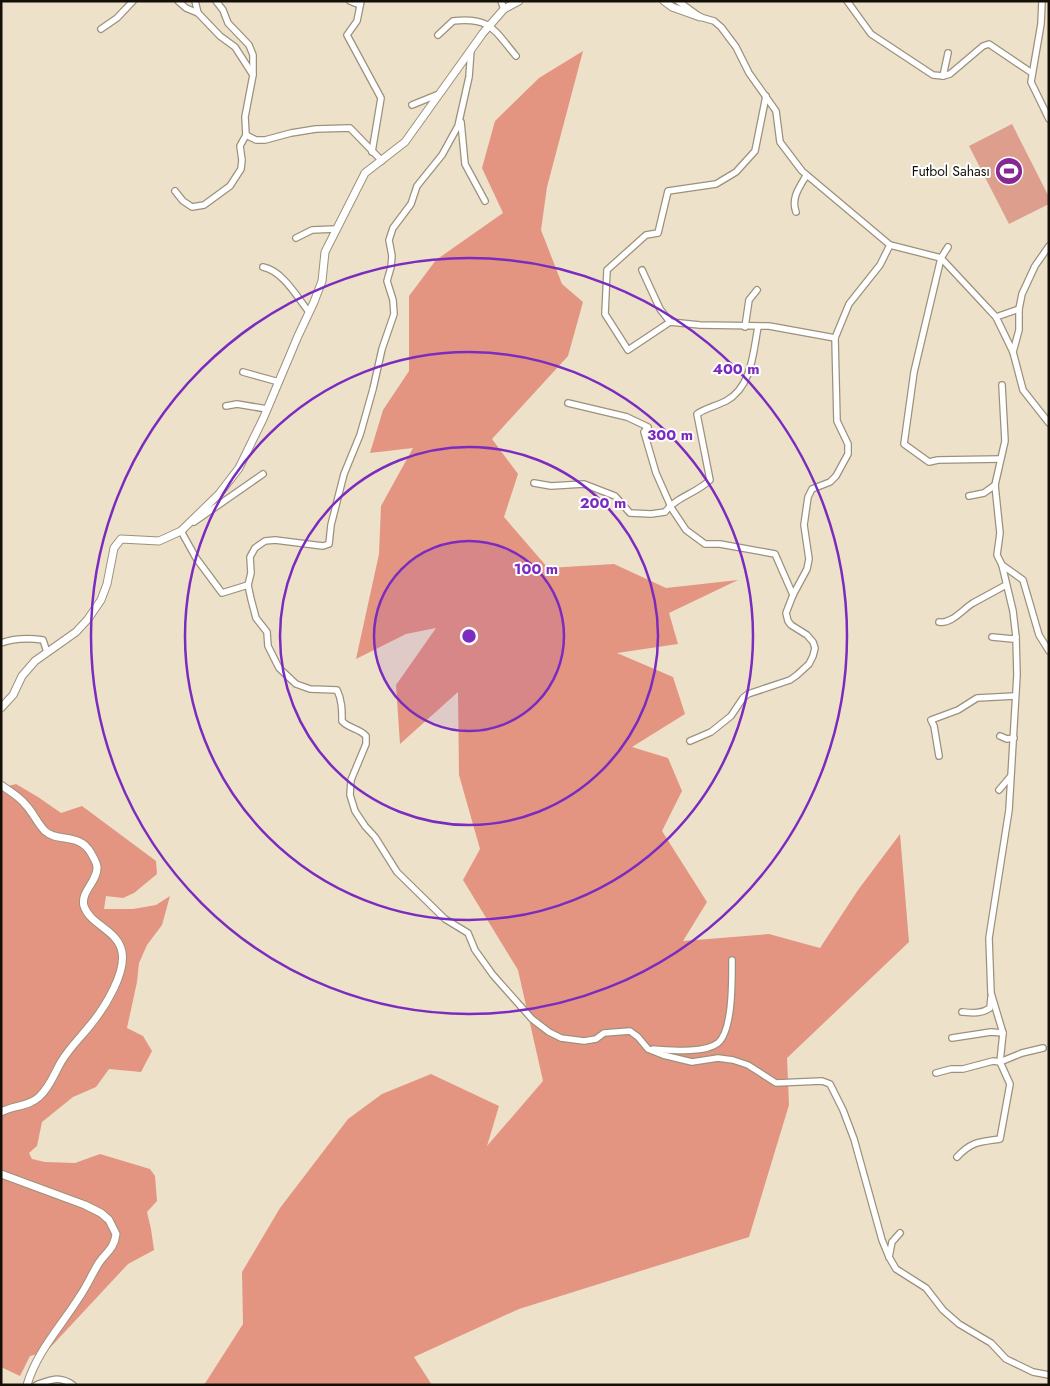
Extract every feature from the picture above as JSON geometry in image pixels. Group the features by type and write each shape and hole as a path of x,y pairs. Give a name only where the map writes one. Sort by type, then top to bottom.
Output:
{"street":[{"path":"102,29 117,18 133,1"},
{"path":"178,1 186,8 198,13 220,36 235,46 253,75"},
{"path":"196,1 198,13"},
{"path":"175,191 183,201 192,207 204,205 230,186 241,169 240,146 246,135 245,117 253,75 253,55 249,45 228,23 223,10 216,1"},
{"path":"350,1 361,3 357,21 347,35 381,98 372,152"},
{"path":"501,1 504,9"},
{"path":"181,531 219,494 239,468 279,382 322,281 325,252 365,173 405,142 490,25 504,9 519,1"},
{"path":"664,1 672,7 700,18 714,20 721,26 736,47 749,73 776,111 780,142 806,176 890,245 941,258 996,318 1013,352 1023,390 1048,421"},
{"path":"678,1 700,18"},
{"path":"847,1 871,34 933,75 943,76 950,74 989,44 1032,73"},
{"path":"1042,1 1041,24 1031,82 1049,119"},
{"path":"438,35 453,21 480,21 490,25 516,56"},
{"path":"471,50 470,77 458,126 452,141 416,186 411,204 393,228 389,240 392,256 387,281 393,300 394,314 382,349 360,435 344,474 329,544 323,546 276,540 265,541 255,548 250,557 248,585 256,618 267,632 268,646 279,668 296,684 310,689 337,690 342,711 342,721 346,726 362,731 366,736 366,744 350,780 350,796 355,811 375,837 397,872 445,919 468,933 476,950 493,975 532,1019 549,1032 561,1038 584,1041 596,1039 604,1033 630,1031 648,1049 663,1055 692,1062 705,1062 718,1058 733,1060 748,1065 776,1083 822,1081 830,1084 843,1110 854,1140 873,1202 882,1240 888,1257 896,1269 926,1288 943,1310 959,1324 991,1343 1006,1359 1033,1372 1049,1375"},
{"path":"943,76 948,54"},
{"path":"412,105 439,94"},
{"path":"766,96 754,150 736,172 716,184 668,191 658,233 646,235 606,270 605,314 628,350 670,322 745,327 769,326 835,338"},
{"path":"460,116 465,164 485,202"},
{"path":"246,135 256,140 265,140 316,129 350,128 382,160"},
{"path":"796,212 793,204 806,176"},
{"path":"296,238 312,230 336,229"},
{"path":"690,740 711,732 731,716 743,698 748,694 790,680 808,664 813,656 815,648 813,642 808,635 790,625 786,613 810,559 804,525 808,496 812,489 830,482 836,476 848,454 848,444 837,421 835,338 849,304 880,265 890,245"},
{"path":"948,247 941,258 914,372 904,444 929,462 938,460 1000,459"},
{"path":"1013,352 1019,330 1019,309 1028,280 1048,249"},
{"path":"263,267 270,268 288,285 309,312"},
{"path":"642,270 660,309 670,322"},
{"path":"745,327 749,300 757,290"},
{"path":"996,318 1019,309"},
{"path":"534,483 551,486 584,484 615,496 630,513 650,514 666,512 671,505 710,480 697,414 727,401 740,390 747,380 758,327"},
{"path":"243,372 279,382"},
{"path":"962,1012 977,1013 990,1008 989,938 1009,810 1012,775 1017,675 1016,637 1013,611 1002,565 997,555 1000,533 995,485 1004,441 1002,385"},
{"path":"568,403 627,417 648,427 644,432 656,473 671,505 686,530 706,544 720,544 775,554 793,596"},
{"path":"226,406 236,404 267,409"},
{"path":"1,708 13,694 22,676 35,661 76,632 101,600 107,584 114,548 121,539 159,541 181,531 263,474"},
{"path":"969,496 984,493 995,485"},
{"path":"181,531 196,558 222,593 248,585"},
{"path":"1002,565 1022,580 1039,635 1049,651"},
{"path":"939,622 944,623 952,619 972,603 1006,585"},
{"path":"992,637 1013,639 1016,637"},
{"path":"1,644 8,640 28,638 43,640 47,652"},
{"path":"939,756 934,726 931,720 958,710 977,698 1015,696"},
{"path":"1000,736 1008,739 1014,738"},
{"path":"1000,790 1012,775"},
{"path":"1,785 25,803 45,831 51,835 82,843 89,849 97,867 95,878 84,901 84,906 88,913 120,943 122,965 109,996 93,1022 62,1061 48,1088 30,1104 8,1108 1,1112"},
{"path":"648,1049 701,1050 717,1044 725,1033 728,1017 732,960"},
{"path":"956,1157 967,1146 978,1142 1000,1139 1010,1084 1000,1062 1003,1034 991,993"},
{"path":"952,1038 991,1032 1003,1034"},
{"path":"936,1073 951,1069 963,1069 993,1061 1000,1062 1022,1053 1043,1048"},
{"path":"1,1174 86,1205 101,1213 108,1220 116,1234 112,1248 98,1264 79,1298 52,1336 30,1374 27,1385"},
{"path":"888,1257 892,1242 900,1233"},
{"path":"36,1385 56,1378 66,1379 74,1385"}],"shaded area":[{"path":"583,51 547,187 541,230 562,284 583,302 568,356 492,439 518,474 504,517 548,568 614,564 666,588 738,580 669,613 678,644 617,653 673,677 685,714 632,747 668,758 682,791 662,831 707,902 683,941 769,934 820,948 858,890 900,834 909,942 787,1058 789,1105 749,1237 519,1309 414,1357 432,1385 204,1385 243,1324 242,1272 280,1208 348,1119 382,1094 431,1074 499,1106 487,1146 543,1081 518,970 463,880 480,849 459,775 458,692 400,744 396,685 436,628 406,634 356,659 379,554 381,506 413,448 370,453 383,410 409,371 409,296 436,260 503,213 482,168 495,121 539,78"},
{"name":"Futbol Sahası","path":"1012,124 1049,197 1049,204 1009,224 969,146"},
{"path":"16,784 61,813 82,806 156,861 157,874 134,893 123,898 106,896 104,909 133,909 156,905 170,896 162,925 147,945 139,963 127,1028 143,1036 152,1051 141,1072 109,1069 96,1087 73,1097 42,1122 37,1146 29,1153 32,1159 45,1162 75,1163 100,1154 150,1169 155,1176 157,1201 147,1212 154,1250 128,1264 46,1352 30,1356 20,1376 1,1367 1,788"}],"place":[{"name":"Futbol Sahası","path":"1009,171"}]}
